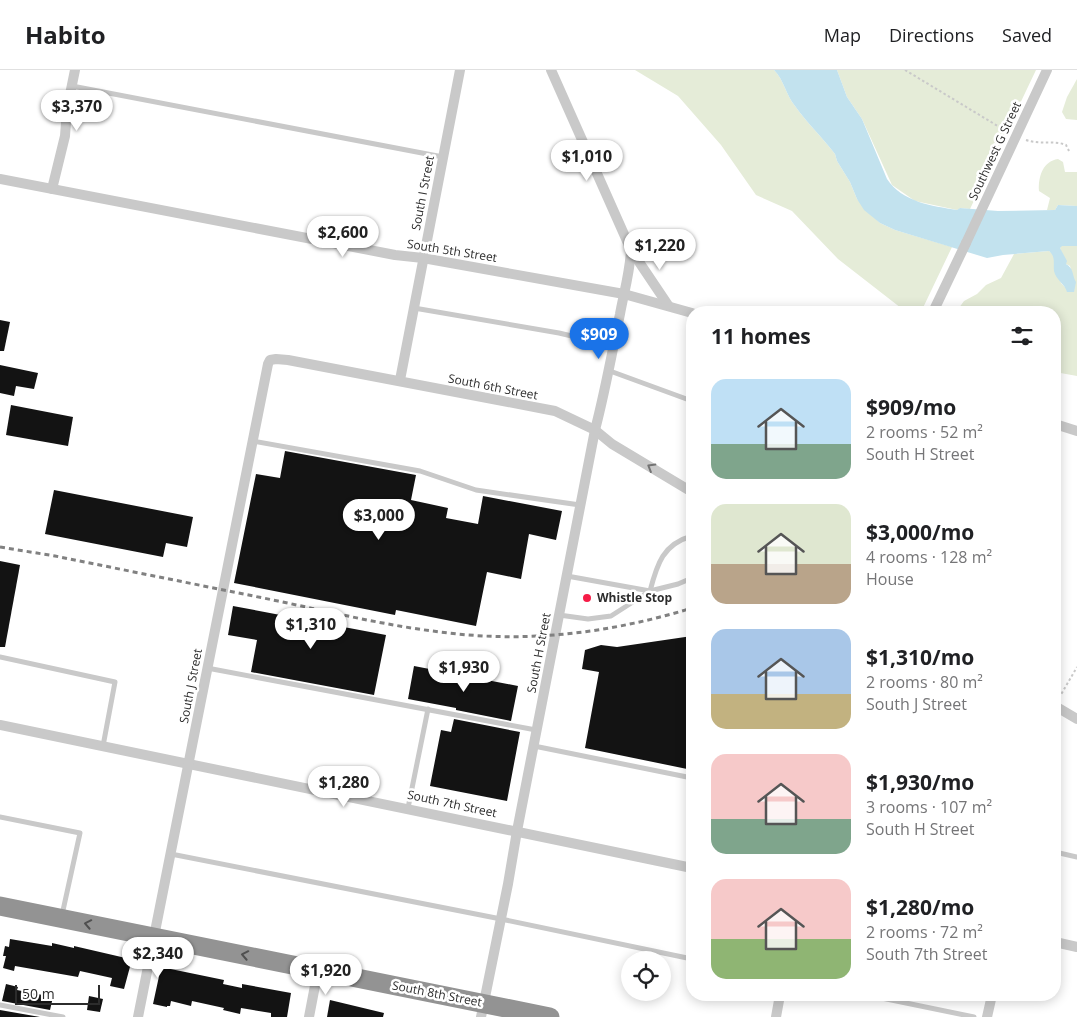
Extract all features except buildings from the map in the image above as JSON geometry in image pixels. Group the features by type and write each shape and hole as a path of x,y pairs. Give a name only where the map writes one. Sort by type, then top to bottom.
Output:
{"highway":[{"name":"South 8th Street","path":"0,906 318,970 482,1010 550,1017"}],"street":[{"path":"52,189 65,136 67,109 75,70"},
{"name":"South I Street","path":"400,380 460,70"},
{"path":"551,70 631,250 668,305"},
{"name":"Southwest G Street","path":"936,306 1047,70"},
{"name":"South 5th Street","path":"0,179 395,255 423,258 624,294 686,311"},
{"name":"South H Street","path":"482,1010 595,430 610,371 630,270 631,250"},
{"name":"South 6th Street","path":"270,360 288,360 400,380 555,411 595,430 612,444 686,488"},
{"name":"South J Street","path":"138,1017 252,441 270,360"},
{"path":"1061,426 1077,431"},
{"path":"1061,709 1077,719"},
{"name":"South 7th Street","path":"0,726 517,830 686,867"},
{"path":"1061,943 1077,947"},
{"path":"309,1017 318,970"},
{"path":"776,1017 779,1001"},
{"path":"987,1017 991,1001"}],"lane":[{"path":"71,86 443,157"},
{"path":"414,308 559,333 614,346"},
{"path":"610,371 686,399"},
{"path":"252,441 420,471 476,490 581,506"},
{"path":"650,590 655,570 662,554 686,538"},
{"path":"567,576 650,590"},
{"path":"559,615 588,619 611,616 650,590 686,581"},
{"path":"0,657 115,682 103,746"},
{"path":"207,668 537,730"},
{"path":"408,808 428,709"},
{"path":"534,746 686,777"},
{"path":"0,817 80,833 62,918"},
{"path":"1061,853 1077,857"},
{"path":"170,854 501,919 686,958"},
{"path":"896,1001 974,1017"},
{"path":"0,1005 63,1017"}],"path":[{"path":"905,70 1007,132"},
{"path":"1018,137 1035,143 1062,143 1066,145 1069,151"},
{"path":"1061,695 1077,668"}],"green space":[{"path":"635,70 774,70 795,106 835,154 857,199 880,223 895,230 952,247 924,306 898,306 838,259 792,211 756,195 721,145 678,96"},
{"path":"837,70 1036,70 970,209 961,208 957,210 915,201 892,185 862,119 847,97"},
{"path":"1077,79 1077,120 1066,119 1062,112 1067,97"},
{"path":"1058,159 1063,162 1065,172 1077,172 1077,206 1058,205 1055,210 1047,210 1050,198 1039,191 1039,180 1045,166"},
{"path":"1061,246 1077,246 1077,376 1061,373 1061,306 960,306 964,301 977,294 986,285 1001,278 1014,254 1049,251 1053,254 1061,283 1065,287 1073,277 1070,266 1066,264"}],"water":[{"path":"774,70 837,70 847,97 862,119 887,179 893,187 909,198 918,202 957,210 960,208 998,211 1055,210 1058,205 1077,206 1077,246 1062,246 1060,248 1076,282 1074,292 1067,292 1057,277 1054,271 1053,258 1049,251 987,258 895,230 880,223 864,210 835,154 795,106"}],"railway":[{"path":"0,547 55,556 385,623 480,636 542,636 572,633 633,623 686,610"}],"place":[{"name":"Whistle Stop","path":"587,598"}]}
